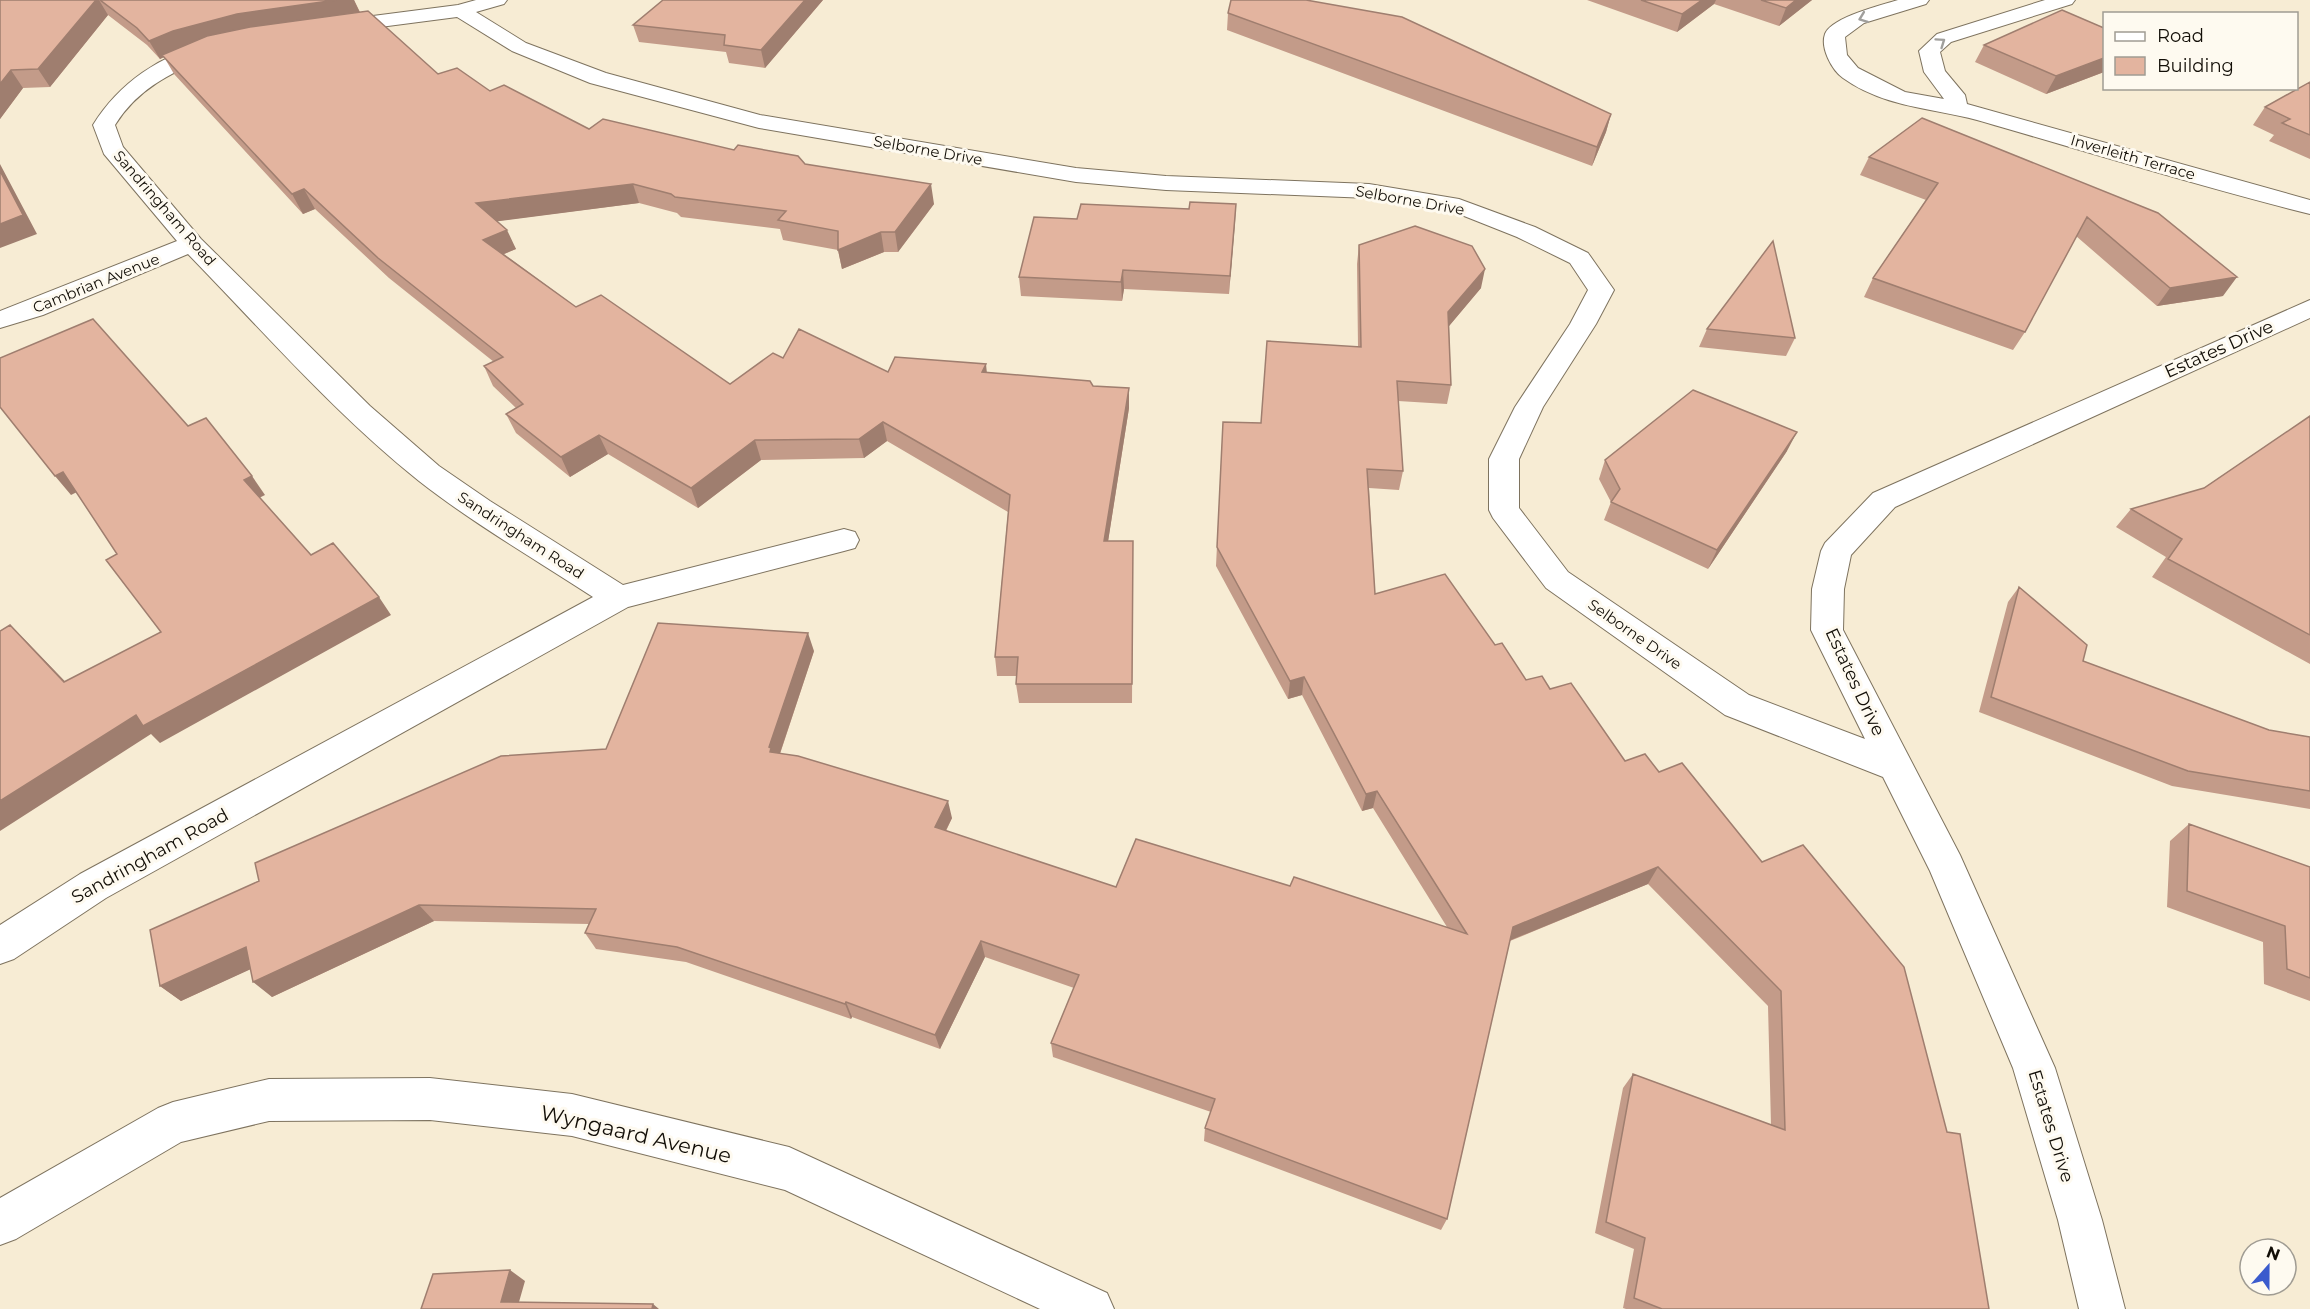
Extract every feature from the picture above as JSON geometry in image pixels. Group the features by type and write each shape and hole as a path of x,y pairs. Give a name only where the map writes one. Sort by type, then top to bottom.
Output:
{"street":[{"path":"306,31 460,11 497,0"},
{"name":"Inverleith Terrace","path":"1919,0 1857,19 1835,35 1837,56 1850,74 1899,98 1957,108 2310,207"},
{"path":"1957,108 1954,95 1935,72 1929,51 1944,38 2065,0"},
{"name":"Selborne Drive","path":"460,11 519,46 598,78 759,121 1076,175 1166,183 1381,192 1459,206 1526,232 1579,258 1601,291 1583,324 1529,407 1504,459 1504,510 1557,580 1737,705 1895,766"},
{"name":"Sandringham Road","path":"239,42 210,49 165,68 136,86 115,105 104,125 112,149 192,244 360,413 429,473 479,509 619,598"},
{"name":"Cambrian Avenue","path":"0,320 34,309 192,244"},
{"name":"Estates Drive","path":"2102,1309 2080,1220 2034,1068 1947,867 1827,630 1828,589 1836,551 1884,500 2310,308"},
{"name":"Sandringham Road","path":"0,946 93,886 619,598 844,540"},
{"name":"Wyngaard Avenue","path":"0,1223 173,1123 269,1100 430,1099 572,1115 789,1169 1091,1309"}],"building":[{"path":"0,0 96,0 38,69 11,70 0,84"},
{"path":"100,0 336,0 237,14 173,31 149,41 137,28"},
{"path":"663,0 805,0 761,50 724,45 725,35 633,25"},
{"path":"1231,0 1306,0 1402,17 1611,114 1597,147 1228,13"},
{"path":"1641,0 1702,0 1682,14"},
{"path":"1761,0 1796,0 1786,8"},
{"path":"2062,10 2103,28 2103,58 2056,76 1984,45"},
{"path":"368,11 438,74 457,68 490,91 504,85 589,129 603,119 734,150 738,145 798,156 805,164 931,184 895,232 881,232 838,250 838,231 778,220 786,211 675,197 633,184 476,203 507,230 483,240 576,307 601,295 730,384 773,353 783,358 799,329 888,372 895,357 986,364 982,372 1090,381 1093,386 1129,388 1104,541 1133,541 1132,684 1016,684 1018,657 995,657 1010,495 883,422 859,439 755,440 691,488 599,435 561,457 506,414 523,404 484,366 503,357 378,258 304,189 292,194 162,55 207,36 250,27"},
{"path":"2310,82 2310,135 2282,123 2290,119 2265,107"},
{"path":"1922,118 2158,213 2237,277 2170,288 2087,217 2025,332 1873,278 1938,183 1869,157"},
{"path":"0,171 23,215 0,224"},
{"path":"1190,202 1236,204 1230,276 1123,270 1121,282 1019,277 1034,217 1077,219 1081,204 1189,209"},
{"path":"1415,226 1472,246 1485,269 1448,312 1451,385 1397,381 1403,471 1367,469 1375,594 1445,574 1495,645 1502,643 1526,680 1542,676 1550,689 1571,683 1625,761 1645,754 1659,772 1682,763 1762,862 1803,845 1904,967 1947,1132 1960,1134 1989,1309 1662,1309 1634,1298 1645,1238 1606,1222 1633,1074 1785,1130 1781,991 1658,867 1513,927 1447,1219 1205,1128 1215,1099 1051,1043 1079,975 981,941 935,1035 846,1002 845,1004 677,947 585,933 596,909 419,905 253,982 246,947 160,986 150,930 259,881 255,863 501,756 606,749 658,623 808,633 769,747 770,752 798,756 948,801 935,827 1116,887 1136,839 1290,886 1294,877 1467,934 1377,791 1366,794 1304,677 1290,681 1217,547 1223,422 1261,423 1267,341 1361,347 1359,245"},
{"path":"1773,241 1795,338 1707,329"},
{"path":"93,319 188,426 206,418 252,476 244,480 311,555 333,543 379,597 143,726 136,715 0,801 0,631 10,625 64,682 161,632 106,560 117,554 63,472 55,476 0,407 0,358"},
{"path":"1693,390 1797,432 1717,550 1611,502 1620,489 1605,460"},
{"path":"2310,416 2310,635 2168,559 2182,539 2131,509 2204,488"},
{"path":"2019,587 2087,645 2083,661 2269,730 2310,737 2310,791 2188,771 1991,697"},
{"path":"2189,824 2310,867 2310,978 2287,969 2285,926 2187,891"},
{"path":"510,1270 501,1302 653,1304 652,1309 421,1309 433,1274"}]}
